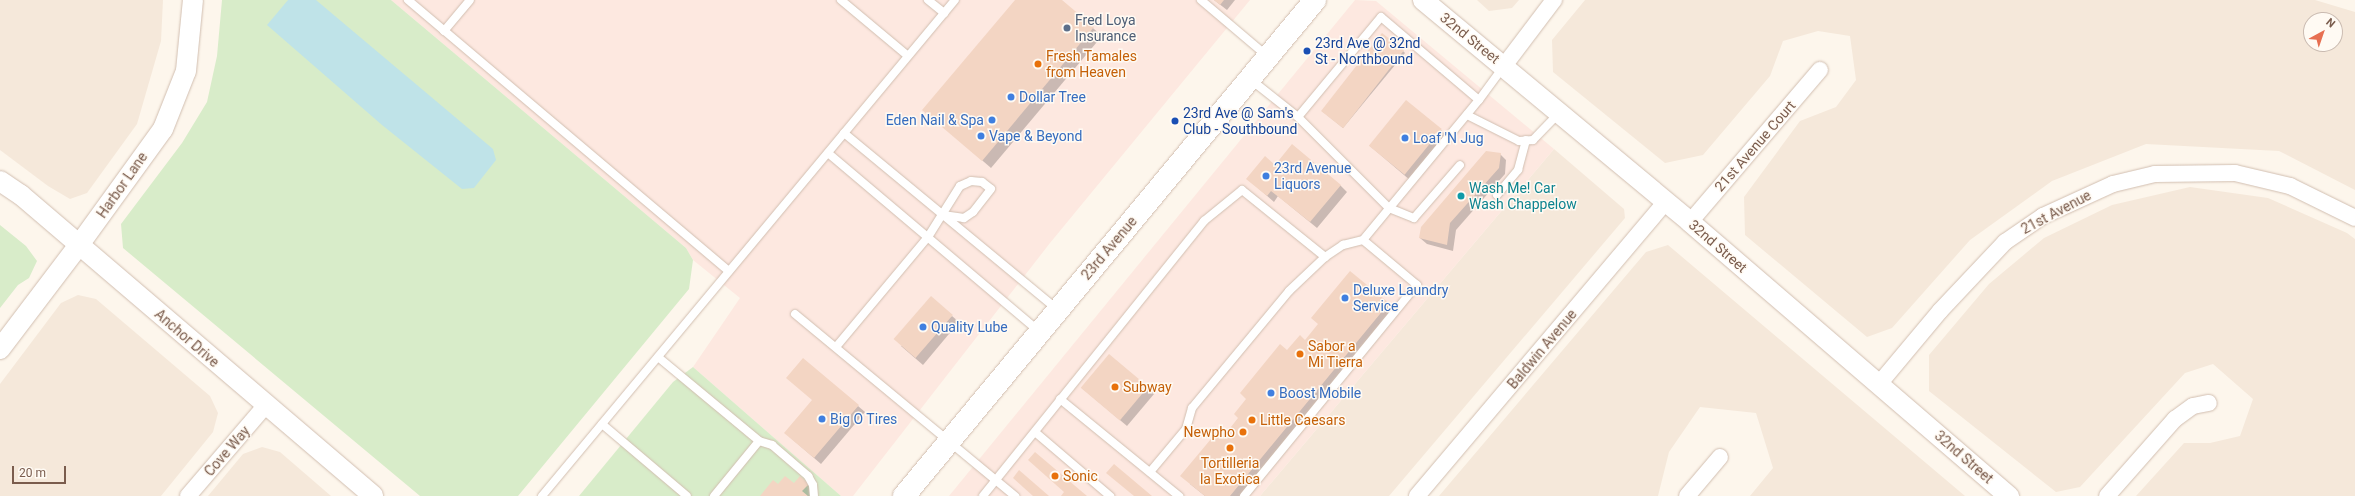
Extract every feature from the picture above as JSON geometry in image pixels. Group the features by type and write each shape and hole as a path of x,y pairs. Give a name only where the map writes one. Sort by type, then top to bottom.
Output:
{"main road":[{"name":"23rd Avenue","path":"904,496 1315,0"}],"street":[{"name":"Harbor Lane","path":"0,349 79,245 163,129 186,71 193,0"},
{"name":"32nd Street","path":"1423,0 1666,201 2009,496"},
{"path":"1504,66 1554,0"},
{"name":"21st Avenue Court","path":"1690,222 1820,70"},
{"name":"21st Avenue","path":"1879,384 1989,257 2018,232 2063,206 2113,184 2155,174 2235,173 2295,189 2355,218"},
{"name":"Anchor Drive","path":"0,181 79,245 373,496"},
{"name":"Baldwin Avenue","path":"1417,496 1666,201"},
{"path":"2107,496 2176,419 2193,406 2209,403"},
{"name":"Cove Way","path":"188,496 266,405"},
{"path":"1687,496 1720,457"}],"lane":[{"path":"408,0 729,271"},
{"path":"444,31 470,0"},
{"path":"841,0 908,56"},
{"path":"928,0 944,13"},
{"path":"542,496 955,0"},
{"path":"1201,0 1268,56"},
{"path":"1298,117 1381,17 1479,100"},
{"path":"1150,472 1186,429 1192,408 1289,291 1325,258 1343,245 1363,240 1468,115 1504,66"},
{"path":"1249,79 1298,117 1389,208 1414,218 1460,165"},
{"path":"1468,115 1519,141 1533,140 1560,112"},
{"path":"844,133 1058,310"},
{"path":"1497,195 1518,170 1526,140"},
{"path":"828,153 1040,331"},
{"path":"836,347 928,237 960,186 971,181 982,182 991,189 973,212 964,218 943,215"},
{"path":"983,496 1204,221 1242,190 1325,258"},
{"path":"1244,496 1417,285 1363,240"},
{"path":"795,314 950,440 1015,496"},
{"path":"658,357 759,441 772,445 808,476 813,484 814,496"},
{"path":"1060,399 1179,496"},
{"path":"602,424 687,496"},
{"path":"1034,432 1110,496"},
{"path":"714,496 759,441"}],"shaded area":[{"path":"0,0 163,0 161,41 137,124 87,193 70,199 48,186 0,150"},
{"path":"391,0 1250,0 1050,243 853,496 841,496 693,367 740,298 693,260 686,248"},
{"path":"1355,0 1376,1 1554,149 1260,496 949,496"},
{"path":"1477,0 1519,0 1512,8 1489,11"},
{"path":"1585,0 2315,0 2355,12 2355,190 2279,151 2146,144 2052,181 1970,240 1892,328 1867,337 1745,235 1744,197 1800,121 1836,107 1856,80 1850,36 1818,31 1783,41 1770,76 1703,155 1665,163 1553,72 1552,40"},
{"path":"1554,149 1624,209 1625,218 1389,496 1260,496"},
{"path":"2190,187 2268,198 2347,233 2355,239 2355,496 2136,496 2184,443 2210,443 2240,436 2253,399 2213,364 2185,373 2080,487 2056,492 1929,391 1929,355 1989,284 2044,238 2112,205"},
{"path":"1668,245 1965,496 1750,496 1773,468 1756,413 1700,407 1669,452 1658,496 1439,496 1646,252"},
{"path":"78,295 96,299 210,396 218,413 213,432 161,496 0,496 0,384 61,303"},
{"path":"262,447 280,452 331,496 208,496 243,454"}],"green space":[{"path":"222,0 391,0 686,248 693,260 689,289 518,496 420,496 123,248 121,224 182,143 207,102 217,56"},
{"path":"0,225 26,246 37,261 29,278 18,285 0,308"},
{"path":"693,367 841,496 579,496 673,382"}],"water":[{"path":"288,0 316,0 493,149 496,160 474,188 462,189 382,125 267,25"}],"building":[{"path":"1015,0 1062,0 1094,27 982,161 922,110"},
{"path":"1214,0 1224,0 1220,5"},
{"path":"1382,33 1404,50 1343,128 1321,111"},
{"name":"Loaf 'N Jug","path":"1406,100 1442,129 1405,175 1369,146"},
{"path":"1292,144 1341,185 1310,222 1271,191 1267,196 1246,179 1265,156 1275,165"},
{"name":"Wash Me! Car Wash Chappelow","path":"1486,151 1501,153 1499,168 1450,223 1447,245 1419,238 1421,227"},
{"path":"1350,271 1389,303 1230,496 1205,496 1180,476 1221,427 1227,432 1238,418 1234,414 1246,399 1240,393 1280,344 1287,350 1300,335 1305,340 1318,324 1311,318"},
{"name":"Quality Lube","path":"931,296 953,315 915,358 894,339"},
{"name":"Subway","path":"1109,354 1148,387 1120,420 1081,388"},
{"name":"Big O Tires","path":"803,358 859,405 814,458 784,433 812,400 786,378"},
{"name":"Sonic","path":"1035,452 1087,496 1061,496 1064,492 1028,460"},
{"path":"1114,464 1152,496 1134,496 1106,473"},
{"name":"Sonic","path":"1019,470 1049,496 1033,496 1013,478"},
{"path":"785,476 794,483 800,476 809,484 802,491 808,496 760,496 773,480 778,484"}],"place":[{"name":"Fred Loya Insurance","path":"1067,28"},
{"name":"23rd Ave @ 32nd St - Northbound","path":"1307,51"},
{"name":"Fresh Tamales from Heaven","path":"1038,64"},
{"name":"Dollar Tree","path":"1011,97"},
{"name":"Eden Nail & Spa","path":"992,120"},
{"name":"23rd Ave @ Sam's Club - Southbound","path":"1175,121"},
{"name":"Vape & Beyond","path":"981,136"},
{"name":"Loaf 'N Jug","path":"1405,138"},
{"name":"23rd Avenue Liquors","path":"1266,176"},
{"name":"Wash Me! Car Wash Chappelow","path":"1461,196"},
{"name":"Deluxe Laundry Service","path":"1345,298"},
{"name":"Quality Lube","path":"923,327"},
{"name":"Sabor a Mi Tierra","path":"1300,354"},
{"name":"Subway","path":"1115,387"},
{"name":"Boost Mobile","path":"1271,393"},
{"name":"Big O Tires","path":"822,419"},
{"name":"Little Caesars","path":"1252,420"},
{"name":"Newpho","path":"1243,432"},
{"name":"Tortilleria la Exotica","path":"1230,448"},
{"name":"Sonic","path":"1055,476"}]}
